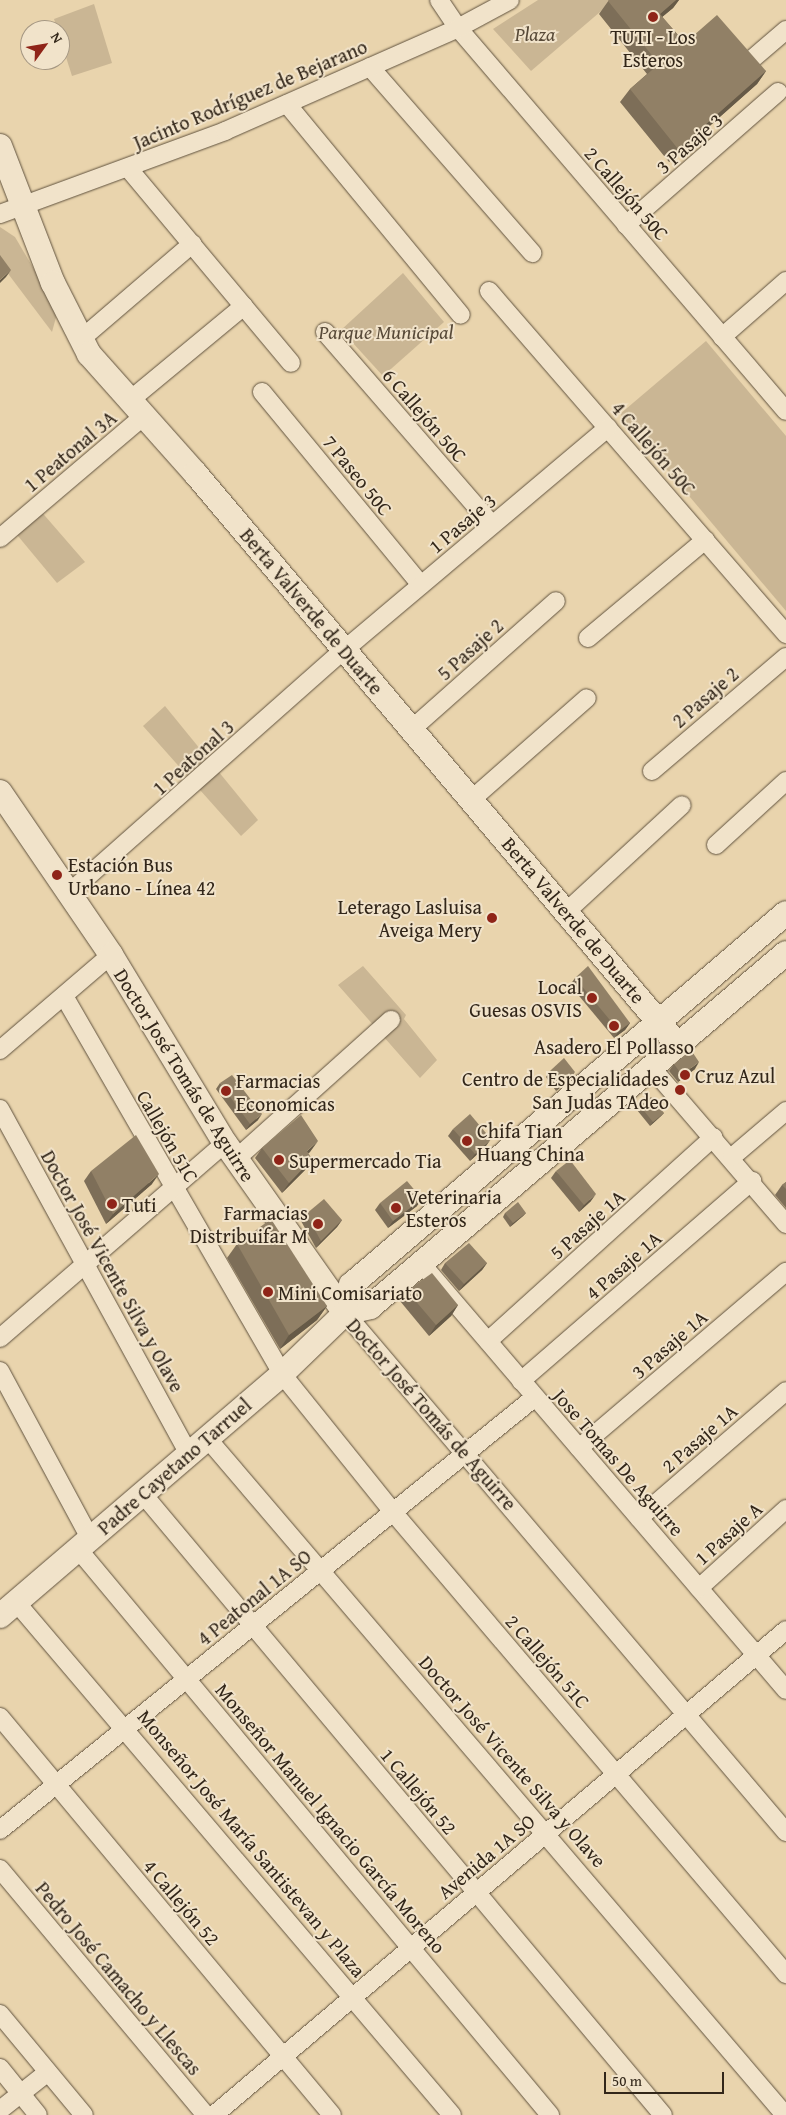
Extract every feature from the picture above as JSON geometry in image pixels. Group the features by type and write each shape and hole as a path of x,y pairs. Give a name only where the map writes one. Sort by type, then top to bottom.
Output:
{"street":[{"name":"2 Callejón 50C","path":"438,0 458,28 786,411"},
{"name":"Jacinto Rodríguez de Bejarano","path":"10,211 128,168 287,104 458,28 510,0"},
{"path":"751,60 786,30"},
{"path":"370,67 532,253"},
{"name":"3 Pasaje 3","path":"626,225 778,92"},
{"path":"287,104 461,315"},
{"name":"Berta Valverde de Duarte","path":"0,146 10,211 80,340 136,408 413,728 471,800 567,911 678,1045"},
{"path":"128,168 291,363"},
{"path":"80,340 192,244"},
{"path":"722,336 786,280"},
{"name":"4 Callejón 50C","path":"489,291 786,634"},
{"name":"1 Peatonal 3A","path":"0,538 244,306"},
{"name":"6 Callejón 50C","path":"325,332 492,525"},
{"name":"7 Paseo 50C","path":"262,392 420,585"},
{"name":"1 Pasaje 3","path":"344,650 608,428"},
{"path":"588,638 705,540"},
{"name":"5 Pasaje 2","path":"413,728 556,601"},
{"name":"1 Peatonal 3","path":"69,894 344,650"},
{"name":"2 Pasaje 2","path":"652,771 786,656"},
{"path":"471,800 587,698"},
{"path":"716,845 786,781"},
{"name":"Doctor José Tomás de Aguirre","path":"0,792 111,956 231,1151 345,1312 786,1832"},
{"path":"567,911 682,805"},
{"path":"786,913 351,1285 345,1312 370,1307 420,1262 786,953"},
{"path":"0,1050 111,956"},
{"name":"Callejón 51C","path":"64,996 174,1190 282,1374"},
{"path":"0,1338 174,1190 231,1151 391,1020"},
{"path":"651,1067 752,1181 786,1224"},
{"name":"Doctor José Vicente Silva y Olave","path":"0,1109 189,1454"},
{"path":"732,1158 786,1112"},
{"name":"5 Pasaje 1A","path":"488,1341 714,1137"},
{"name":"4 Pasaje 1A","path":"521,1380 752,1181"},
{"name":"Jose Tomas De Aguirre","path":"420,1262 786,1690"},
{"name":"3 Pasaje 1A","path":"579,1448 786,1272"},
{"name":"Padre Cayetano Tarruel","path":"4,1611 282,1374 345,1312"},
{"name":"Monseñor Manuel Ignacio García Moreno","path":"0,1371 84,1543 186,1679 550,2115"},
{"name":"2 Callejón 51C","path":"282,1374 393,1512 617,1773 786,1974"},
{"name":"2 Pasaje 1A","path":"639,1518 786,1391"},
{"name":"4 Peatonal 1A SO","path":"0,1830 535,1397"},
{"name":"Doctor José Vicente Silva y Olave","path":"207,1438 547,1832 782,2112"},
{"name":"1 Callejón 52","path":"142,1494 663,2115"},
{"name":"1 Pasaje A","path":"699,1588 786,1509"},
{"name":"Monseñor José María Santistevan y Plaza","path":"4,1611 126,1727 354,1996 452,2115"},
{"name":"Avenida 1A SO","path":"214,2115 786,1630"},
{"name":"4 Callejón 52","path":"0,1717 332,2115"},
{"name":"Pedro José Camacho y Llescas","path":"0,1869 206,2115"},
{"path":"0,2014 84,2115"},
{"path":"0,2068 38,2115"},
{"path":"0,2110 48,2072"}],"green space":[{"name":"Plaza","path":"538,0 614,0 531,71 493,29"},
{"path":"94,4 112,63 72,76 70,70 70,20 54,19"},
{"path":"0,227 15,237 58,310 52,332 0,263"},
{"name":"Parque Municipal","path":"403,273 444,322 383,376 341,330"},
{"path":"706,341 786,436 786,611 620,414"},
{"path":"39,509 85,562 57,583 13,530"},
{"path":"165,706 258,820 241,836 143,726"},
{"path":"363,966 406,1015 404,1019 437,1060 420,1078 338,985"}],"building":[{"path":"609,0 676,0 660,14 685,43 717,15 766,71 678,149 630,89 659,64"},
{"path":"0,255 11,270 0,280"},
{"path":"588,966 630,1023 619,1031 575,978"},
{"path":"691,1050 699,1062 682,1075 674,1064"},
{"path":"564,1058 575,1072 561,1084 551,1070"},
{"path":"232,1075 262,1114 250,1124 220,1083"},
{"path":"651,1097 664,1113 653,1122 640,1106"},
{"path":"470,1114 491,1139 475,1154 453,1129"},
{"name":"Supermercado Tia","path":"301,1115 318,1141 307,1151 312,1159 289,1183 262,1148"},
{"name":"Tuti","path":"136,1135 159,1174 113,1214 91,1171"},
{"path":"570,1160 596,1194 584,1205 556,1171"},
{"name":"Veterinaria Esteros","path":"407,1181 422,1199 393,1221 380,1203"},
{"name":"Farmacias Distribuifar M","path":"324,1199 342,1220 321,1241 306,1214"},
{"path":"518,1202 526,1213 513,1223 505,1213"},
{"path":"271,1219 327,1306 289,1335 237,1244"},
{"path":"469,1243 487,1263 464,1284 445,1263"},
{"path":"432,1273 458,1305 436,1325 407,1291"}],"place":[{"name":"TUTI - Los Esteros","path":"653,17"},
{"name":"Estación Bus Urbano - Línea 42","path":"57,875"},
{"name":"Leterago Lasluisa Aveiga Mery","path":"492,918"},
{"name":"Local Guesas OSVIS","path":"592,998"},
{"name":"Asadero El Pollasso","path":"614,1026"},
{"name":"Cruz Azul","path":"685,1075"},
{"name":"Centro de Especialidades San Judas TAdeo","path":"680,1090"},
{"name":"Farmacias Economicas","path":"226,1091"},
{"name":"Chifa Tian Huang China","path":"467,1141"},
{"name":"Supermercado Tia","path":"279,1160"},
{"name":"Tuti","path":"112,1204"},
{"name":"Veterinaria Esteros","path":"396,1208"},
{"name":"Farmacias Distribuifar M","path":"318,1224"},
{"name":"Mini Comisariato","path":"268,1292"}]}
